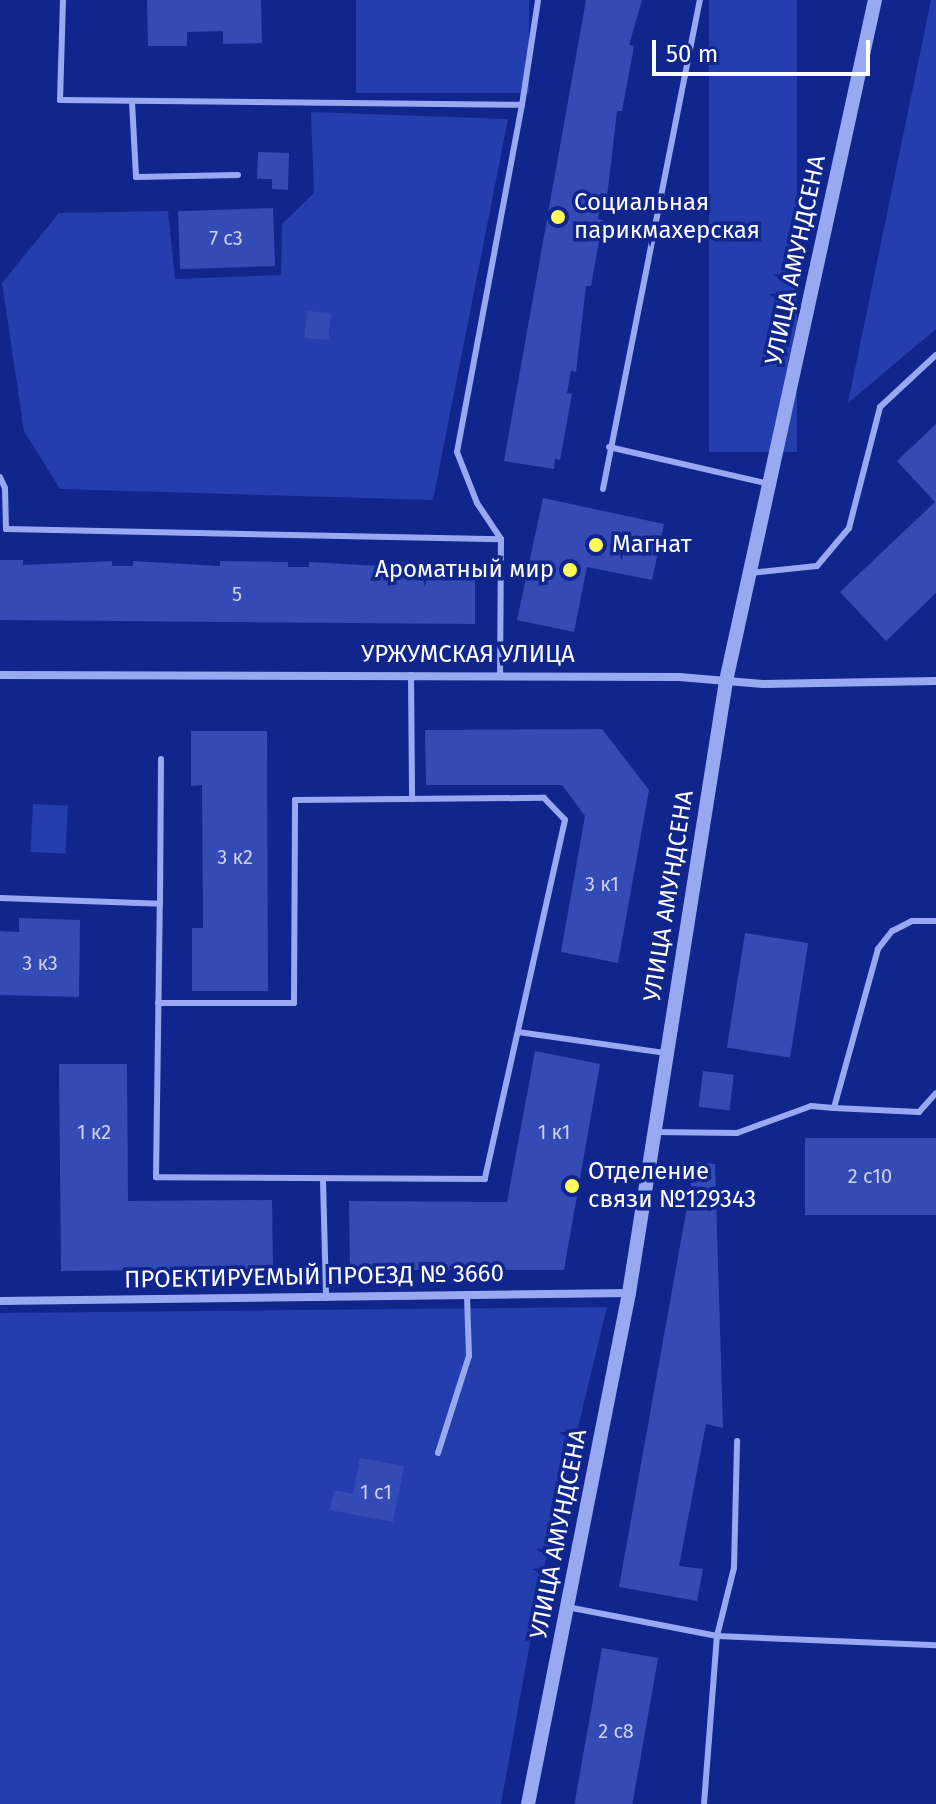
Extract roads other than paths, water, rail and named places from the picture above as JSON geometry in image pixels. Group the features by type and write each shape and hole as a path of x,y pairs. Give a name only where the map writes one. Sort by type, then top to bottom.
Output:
{"street":[{"name":"УЛИЦА АМУНДСЕНА","path":"528,1804 629,1293 726,681 875,0"},
{"name":"УРЖУМСКАЯ УЛИЦА","path":"0,675 500,675 726,681 934,679"},
{"name":"ПРОЕКТИРУЕМЫЙ ПРОЕЗД № 3660","path":"0,1301 629,1293"}],"lane":[{"path":"63,0 60,100 522,105"},
{"path":"500,675 501,539 477,503 457,452 522,105 538,0"},
{"path":"603,489 700,0"},
{"path":"132,102 136,177 238,175"},
{"path":"750,573 817,566 849,528 880,407 936,355"},
{"path":"609,447 769,484"},
{"path":"0,477 5,488 6,529 501,539"},
{"path":"411,675 412,799"},
{"path":"158,1003 294,1003 295,800 544,798 565,820 485,1179 156,1177 158,1003 160,904 161,759"},
{"path":"0,898 160,904"},
{"path":"834,1108 878,949 892,931 912,921 936,921"},
{"path":"518,1032 667,1053"},
{"path":"654,1132 737,1133 811,1106 919,1112 936,1093"},
{"path":"323,1180 326,1298"},
{"path":"438,1453 469,1356 467,1295"},
{"path":"704,1804 717,1636 734,1568 737,1441"},
{"path":"567,1607 717,1636 936,1645"}],"place":[{"name":"Социальная парикмахерская","path":"558,217"},
{"name":"Магнат","path":"596,545"},
{"name":"Ароматный мир","path":"570,570"},
{"name":"Отделение связи №129343","path":"572,1186"}]}
